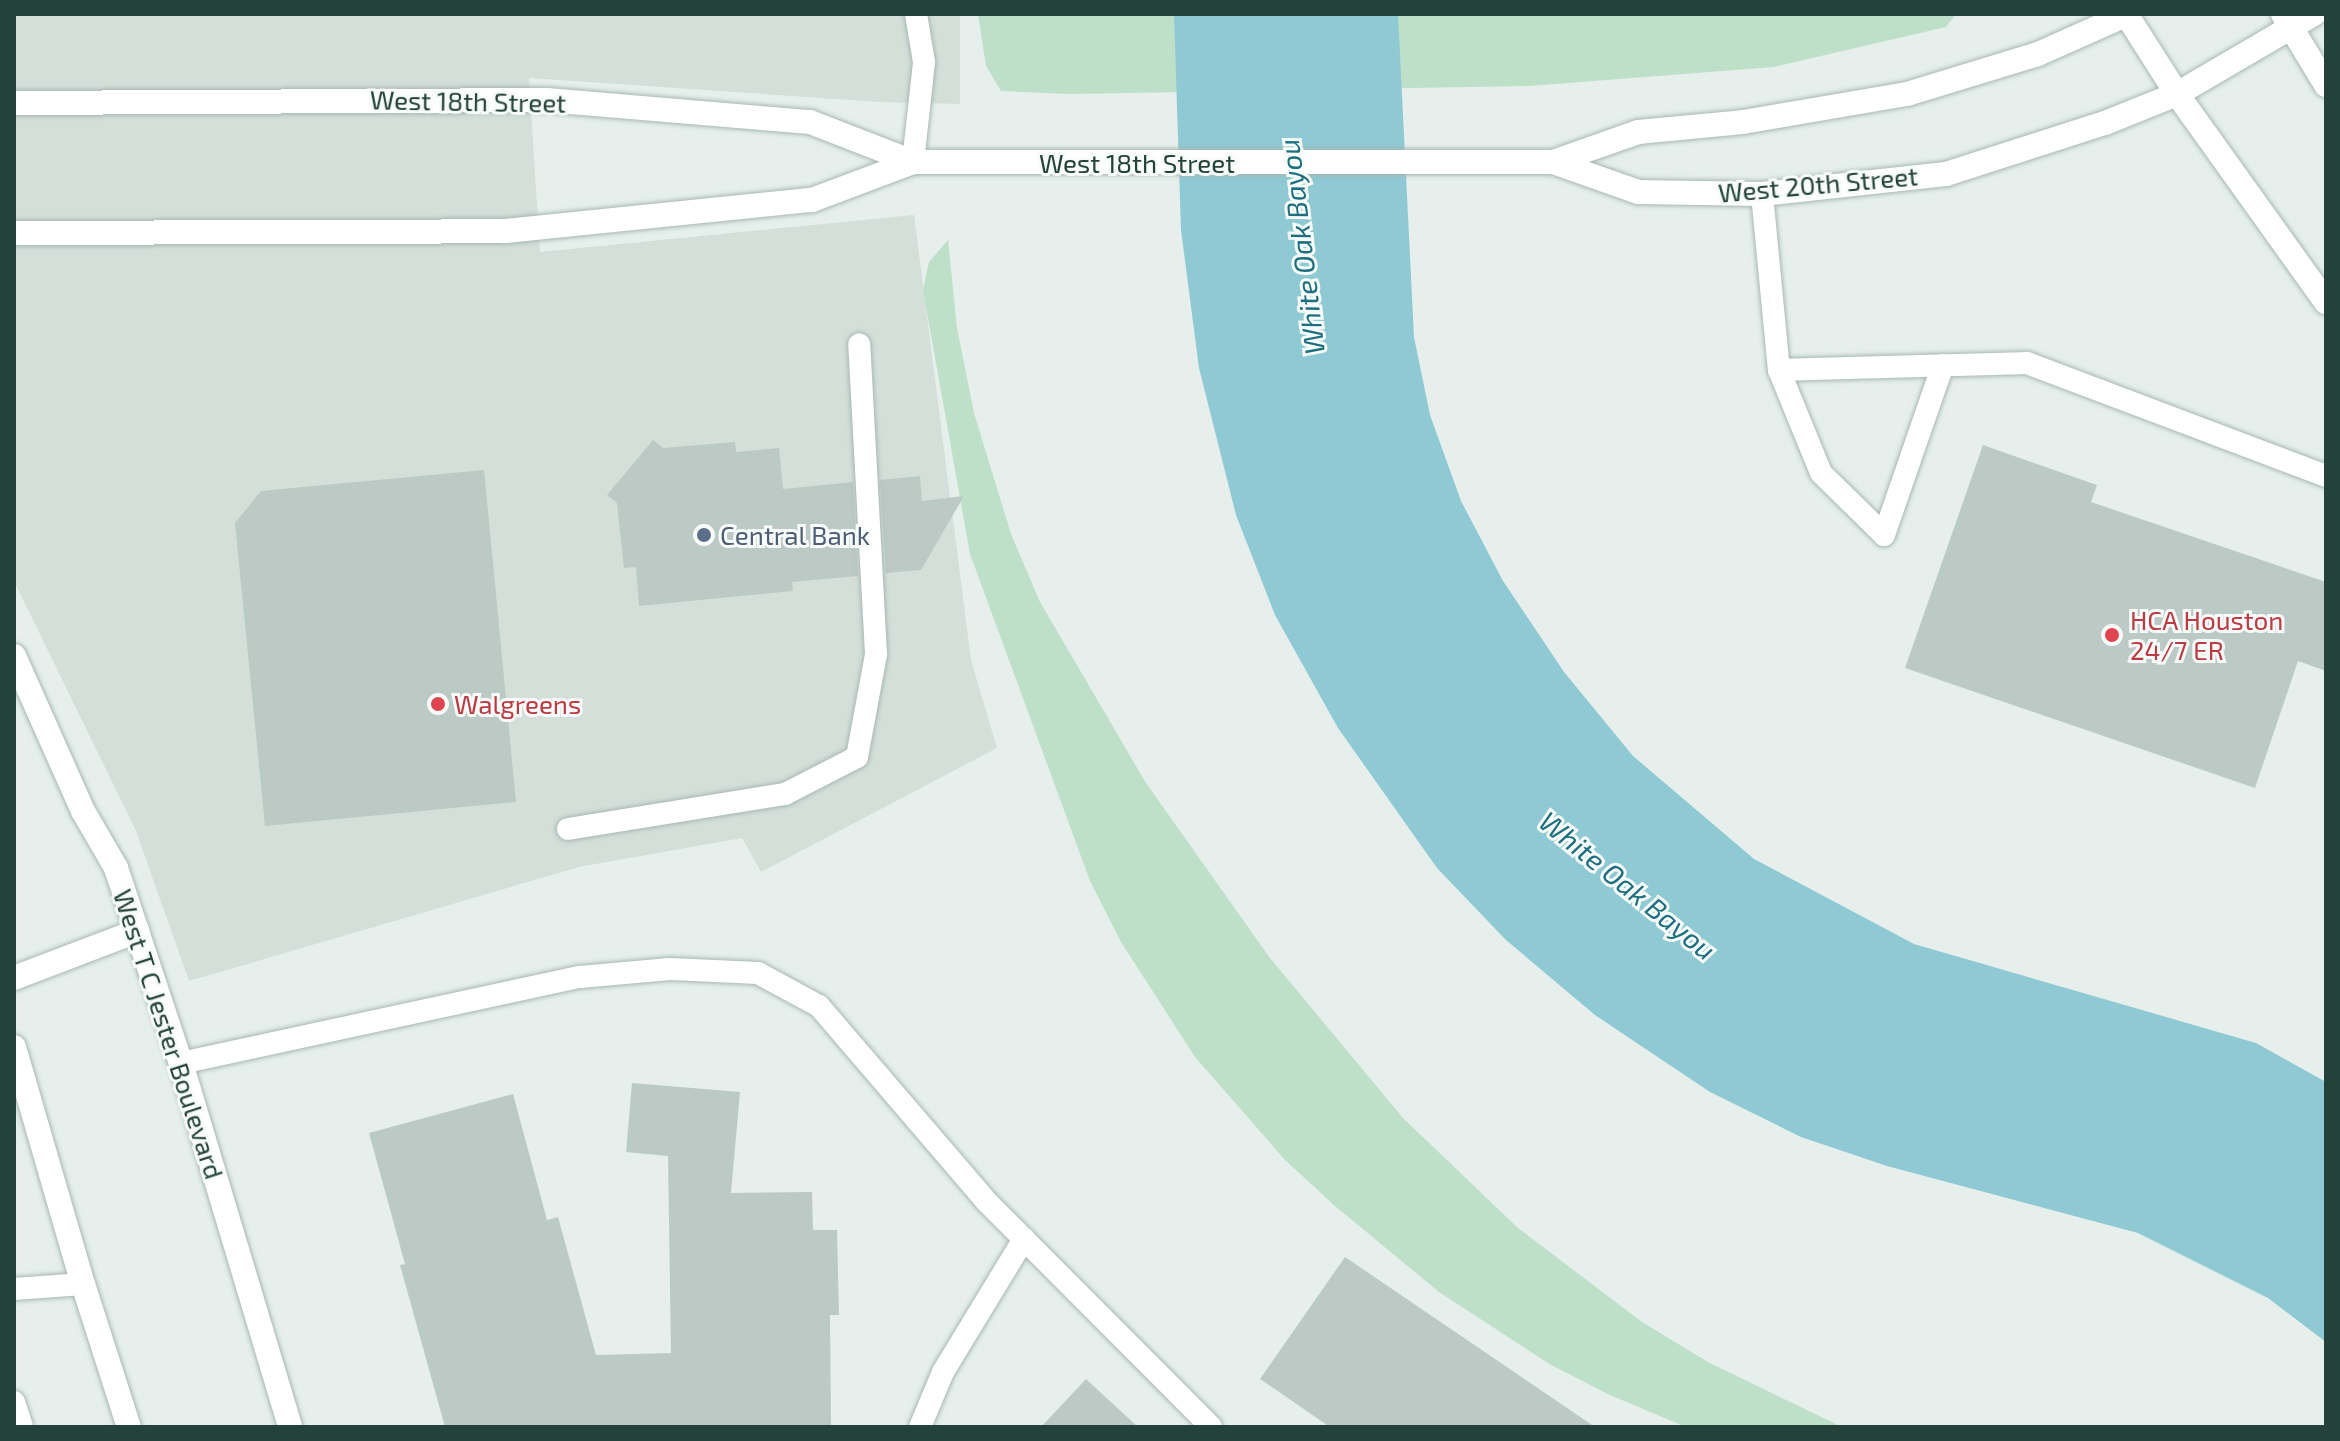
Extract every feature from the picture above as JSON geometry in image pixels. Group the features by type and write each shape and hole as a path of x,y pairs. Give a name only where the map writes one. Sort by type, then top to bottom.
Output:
{"main road":[{"path":"1553,162 1638,132 1743,122 1907,94 2038,54 2127,14 2177,94 2326,302"},
{"name":"West 20th Street","path":"1553,162 1638,192 1762,194 1946,174 2105,123 2177,94 2287,21 2314,14"},
{"path":"2287,21 2326,85"},
{"name":"West 18th Street","path":"14,103 547,100 810,122 913,162 1553,162"},
{"name":"West 18th Street","path":"14,233 505,231 812,200 913,162"},
{"name":"West T C Jester Boulevard","path":"14,656 83,811 116,868 181,1063 290,1427"},
{"path":"14,978 137,931"},
{"path":"14,1047 83,1284 129,1427"}],"lane":[{"path":"913,162 924,62 916,14"},
{"path":"1762,194 1779,370 1821,473 1884,535 1943,365"},
{"path":"568,829 785,794 857,757 876,654 859,344"},
{"path":"1779,370 2027,363 2326,476"},
{"path":"181,1063 580,977 670,969 758,973 819,1006 987,1202 1211,1427"},
{"path":"920,1427 943,1372 1024,1239"},
{"path":"14,1289 83,1284"},
{"path":"14,1402 22,1427"}],"shaded area":[{"path":"14,14 960,14 960,104 879,102 529,78 540,252 914,215 971,660 997,748 761,872 742,838 579,867 189,981 136,831 14,581"}],"green space":[{"path":"978,14 1956,14 1946,27 1774,67 1529,86 1072,94 1001,91 986,66"},
{"path":"948,240 957,328 974,413 1011,534 1040,602 1146,783 1270,958 1403,1118 1518,1228 1642,1322 1708,1362 1842,1427 1686,1427 1610,1395 1551,1365 1439,1292 1335,1206 1285,1160 1195,1057 1121,942 1090,881 970,554 923,290 929,262"}],"water":[{"name":"White Oak Bayou","path":"1174,14 1398,14 1414,337 1430,415 1461,501 1503,581 1564,672 1633,756 1754,859 1914,944 2256,1043 2326,1082 2326,1342 2268,1298 2138,1233 1887,1166 1801,1137 1710,1092 1595,1015 1506,940 1437,868 1338,728 1275,615 1236,515 1199,368 1181,230"}],"building":[{"name":"Central Bank","path":"653,440 663,448 735,442 736,452 779,448 783,489 853,482 858,576 792,582 793,591 639,606 636,567 624,568 617,503 607,495"},
{"name":"HCA Houston 24/7 ER","path":"1983,445 2097,485 2091,502 2326,582 2326,671 2298,661 2255,788 1905,668"},
{"name":"Walgreens","path":"484,470 516,802 265,826 235,523 261,491"},
{"path":"920,476 922,501 964,496 921,570 886,573 880,480"},
{"path":"632,1083 740,1092 731,1193 812,1192 813,1230 837,1230 839,1315 830,1315 831,1427 445,1427 400,1265 405,1264 369,1133 513,1094 547,1220 558,1217 596,1355 671,1353 668,1156 626,1152"},
{"path":"1345,1257 1595,1427 1330,1427 1260,1379"},
{"path":"1086,1379 1138,1427 1041,1427"}],"place":[{"name":"Central Bank","path":"704,535"},
{"name":"HCA Houston 24/7 ER","path":"2112,635"},
{"name":"Walgreens","path":"438,704"}]}
